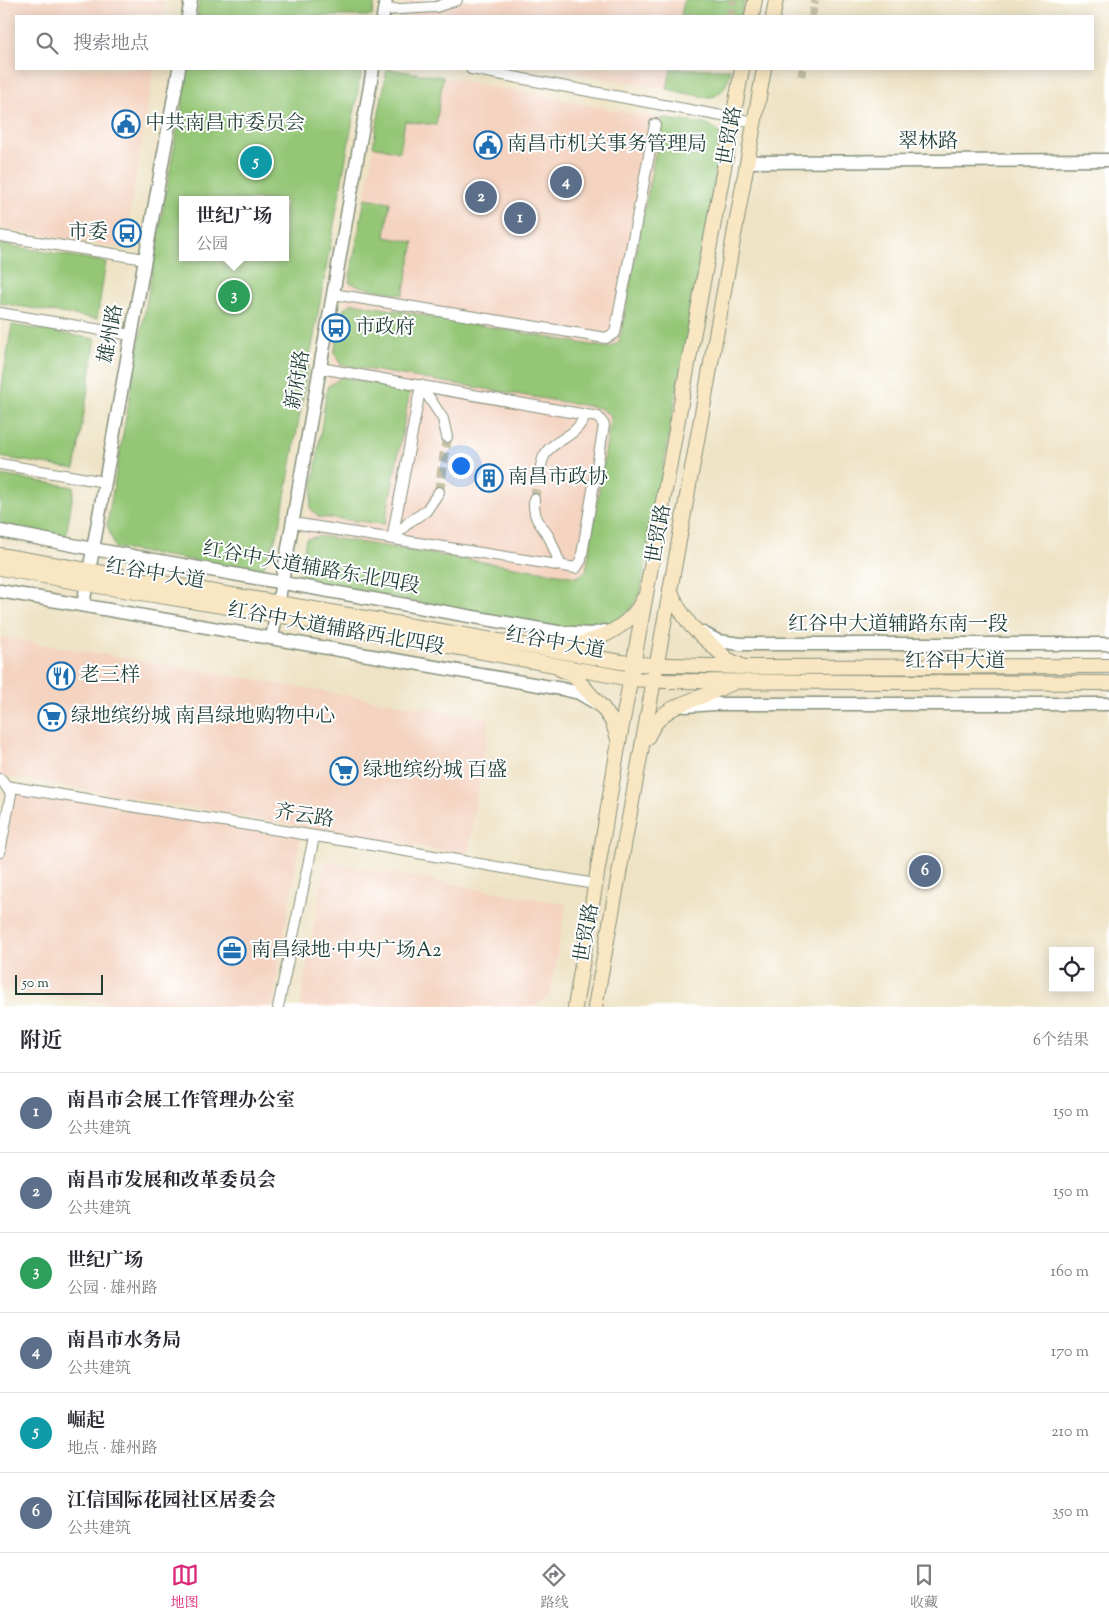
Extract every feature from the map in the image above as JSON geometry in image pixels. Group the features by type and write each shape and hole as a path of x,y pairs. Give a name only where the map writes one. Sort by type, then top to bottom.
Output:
{"main road":[{"path":"752,15 755,0"},
{"path":"773,15 776,0"},
{"name":"世贸路","path":"575,1007 633,664 742,70"},
{"name":"世贸路","path":"594,1007 764,70"},
{"name":"红谷中大道","path":"0,555 88,577"},
{"name":"红谷中大道","path":"0,568 88,577 545,656 633,664 745,667 1109,666"},
{"path":"545,656 592,639 628,620 639,608 648,587"},
{"path":"670,589 678,607 691,626 727,659 745,667"},
{"path":"545,656 572,674 602,707 612,720 619,743"},
{"name":"红谷中大道","path":"545,656 631,679 1109,684"},
{"path":"640,752 651,728 661,715 672,707 708,694 736,681"}],"street":[{"path":"188,15 191,0"},
{"path":"384,9 436,7 457,0"},
{"name":"雄州路","path":"83,605 179,70"},
{"name":"新府路","path":"272,638 373,70"},
{"path":"476,70 754,122"},
{"path":"334,294 606,338 615,333 654,124"},
{"name":"翠林路","path":"747,162 1109,160"},
{"path":"0,236 145,259"},
{"path":"0,313 131,335"},
{"path":"293,523 576,568 581,560 604,425 598,417 320,368"},
{"path":"421,385 443,419 447,437"},
{"path":"392,539 421,385"},
{"path":"541,466 543,455 555,443 576,430 586,414"},
{"path":"0,464 105,482"},
{"path":"392,539 409,522 426,511 439,492"},
{"path":"534,499 534,509 538,524 549,537 561,566"},
{"name":"红谷中大道辅路东北四段","path":"0,531 558,632 590,634 616,628"},
{"name":"红谷中大道辅路西北四段","path":"0,591 562,689 579,694 602,707"},
{"name":"红谷中大道辅路东南一段","path":"691,626 718,641 741,644 1109,644"},
{"path":"672,707 714,704 1109,704"},
{"path":"0,852 6,786"},
{"name":"齐云路","path":"6,786 595,884"},
{"path":"278,1007 314,837"}],"shaded area":[{"path":"0,0 165,0 163,15 15,15 15,70 154,70 124,249 0,228"},
{"path":"408,0 684,0 681,15 405,15"},
{"path":"387,70 443,77 633,114 710,125 720,133 640,595 300,573 327,387 365,198"},
{"path":"557,70 671,70 667,89"},
{"path":"0,637 489,719 468,855 0,775"},
{"path":"6,787 301,831 272,1007 137,1007 0,990 0,848"},
{"path":"325,862 566,904 550,995 534,1007 300,1007"}],"green space":[{"path":"200,0 375,0 372,15 197,15"},
{"path":"684,0 744,0 741,15 681,15"},
{"path":"188,70 362,70 279,530 262,571 115,548 107,524"},
{"path":"387,70 443,77 436,125 405,121 400,152 373,146"},
{"path":"671,70 731,70 723,90 716,96 707,97 667,89"},
{"path":"662,118 710,125 720,133 722,142 640,595 630,610 614,622 593,630 564,630 304,581 300,573 306,539 320,536 577,577 586,571 611,416 600,408 341,365 334,353 344,308 353,303 609,348 619,342"},
{"path":"365,198 390,202 385,237 414,242 403,295 361,287 349,282"},
{"path":"0,244 106,262 97,319 0,303"},
{"path":"12,325 96,339 75,469 0,457 0,397"},
{"path":"342,377 410,391 385,524 319,517 310,508 327,387"},
{"path":"0,475 74,487 66,536 0,524"}],"tunnel":[{"path":"730,15 733,0"},
{"path":"812,15 815,0"},
{"path":"801,76 803,70"},
{"path":"439,492 447,437"},
{"path":"534,499 541,466"}],"place":[{"name":"中共南昌市委员会","path":"126,124"},
{"name":"南昌市机关事务管理局","path":"488,145"},
{"name":"崛起","path":"256,162"},
{"name":"南昌市水务局","path":"566,182"},
{"name":"南昌市发展和改革委员会","path":"481,197"},
{"name":"南昌市会展工作管理办公室","path":"520,218"},
{"name":"市委","path":"127,233"},
{"name":"世纪广场","path":"234,296"},
{"name":"市政府","path":"336,328"},
{"name":"南昌市政协","path":"489,478"},
{"name":"老三样","path":"61,676"},
{"name":"绿地缤纷城 南昌绿地购物中心","path":"52,717"},
{"name":"绿地缤纷城 百盛","path":"344,771"},
{"name":"江信国际花园社区居委会","path":"925,871"},
{"name":"南昌绿地·中央广场A2","path":"232,951"}]}
